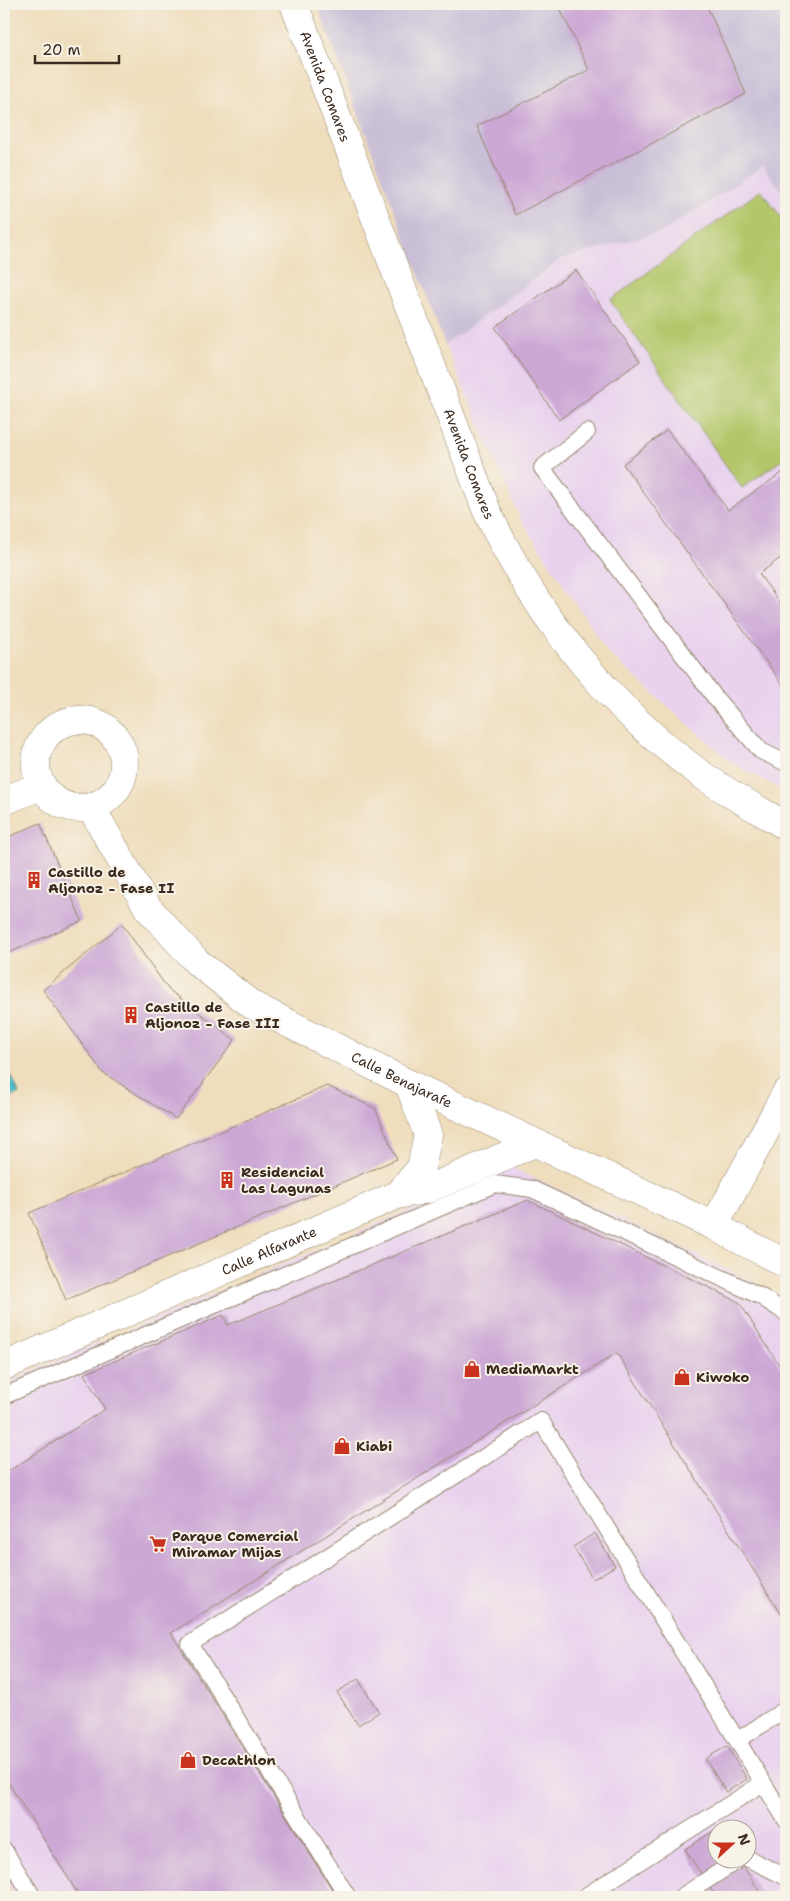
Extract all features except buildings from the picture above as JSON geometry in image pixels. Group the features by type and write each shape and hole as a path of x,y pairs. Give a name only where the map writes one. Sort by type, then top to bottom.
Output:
{"street":[{"name":"Avenida Comares","path":"294,4 486,509 510,558 550,620 581,662 641,724 705,777 786,826"},
{"path":"81,720 96,723 108,730 117,740 123,753 124,767 121,780 114,792 104,801 91,807 78,808 64,805 51,797 42,785 37,770 37,755 42,741 52,730 66,722 81,720"},
{"path":"4,801 42,785"},
{"name":"Calle Benajarafe","path":"91,807 148,908 197,962 252,1005 409,1084 714,1226 786,1264"},
{"path":"397,1194 421,1168 428,1135 409,1084"},
{"path":"714,1226 786,1093"},
{"name":"Calle Alfarante","path":"4,1366 397,1194 428,1190 535,1144"}],"lane":[{"path":"587,432 542,468 717,700 761,751 786,763"},
{"path":"4,1396 495,1184 532,1189 760,1296 786,1313"},
{"path":"348,1897 190,1644 541,1421 786,1820"},
{"path":"738,1740 786,1709"},
{"path":"592,1895 763,1783"},
{"path":"4,1850 33,1897"},
{"path":"758,1863 786,1876"},
{"path":"681,1897 726,1868"}],"shaded area":[{"path":"317,4 786,4 786,197 763,166 664,231 561,259 445,345"},
{"path":"763,166 786,197 786,792 732,763 608,653 520,518 445,345 561,259 664,231"},
{"path":"511,1167 753,1282 786,1303 786,1897 16,1897 4,1878 4,1383"}],"green space":[{"path":"761,190 786,224 786,457 742,488 610,300"}],"water":[{"path":"4,1058 19,1094 4,1100"}],"place":[{"name":"Castillo de Aljonoz - Fase II","path":"34,880"},
{"name":"Castillo de Aljonoz - Fase III","path":"131,1015"},
{"name":"Residencial Las Lagunas","path":"227,1180"},
{"name":"MediaMarkt","path":"472,1369"},
{"name":"Kiwoko","path":"682,1377"},
{"name":"Kiabi","path":"342,1446"},
{"name":"Parque Comercial Miramar Mijas","path":"158,1544"},
{"name":"Decathlon","path":"188,1760"}]}
